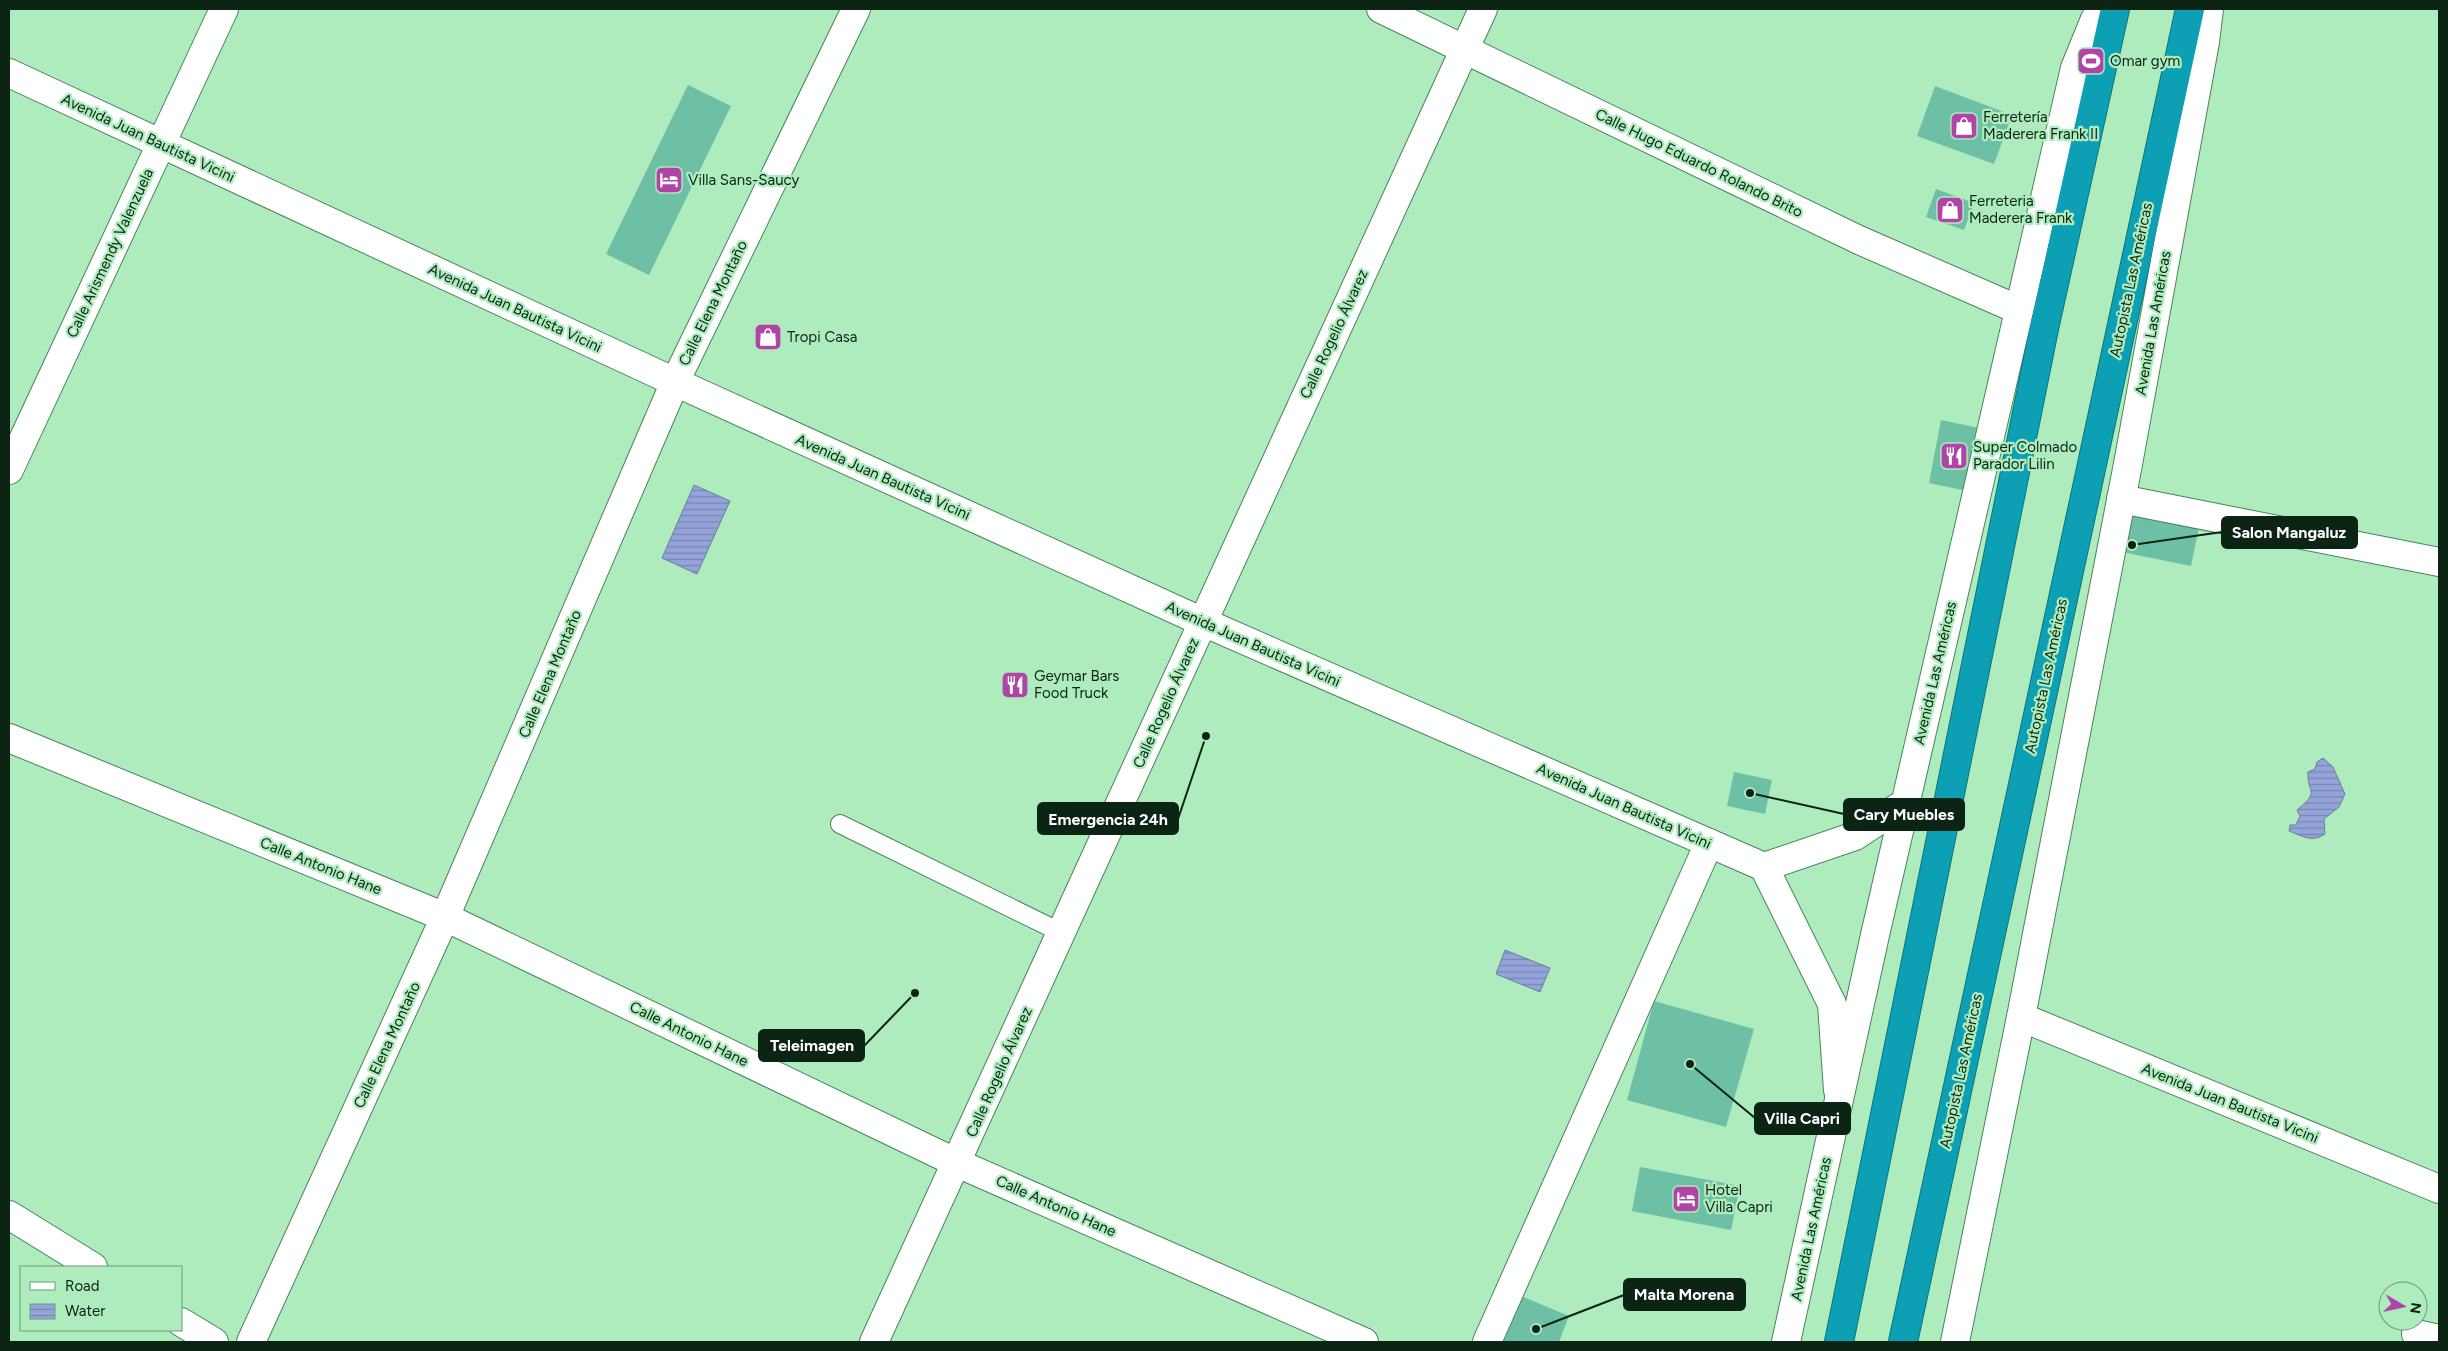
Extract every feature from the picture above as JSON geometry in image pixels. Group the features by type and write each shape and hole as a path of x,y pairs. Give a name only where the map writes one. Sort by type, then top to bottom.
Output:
{"highway":[{"path":"1839,1342 2045,324 2115,9"},
{"name":"Autopista Las Américas","path":"1903,1342 2190,9"}],"street":[{"name":"Calle Arismendy Valenzuela","path":"9,470 224,9"},
{"name":"Calle Elena Montaño","path":"251,1342 445,917 675,382 856,9"},
{"name":"Calle Hugo Eduardo Rolando Brito","path":"1381,9 1859,240 2019,310"},
{"name":"Calle Rogelio Álvarez","path":"874,1342 1482,9"},
{"name":"Avenida Las Américas","path":"1786,1342 1905,803 2074,68 2094,19 2102,9"},
{"name":"Avenida Las Américas","path":"1955,1342 2021,1017 2121,499 2205,42 2209,9"},
{"name":"Avenida Juan Bautista Vicini","path":"9,72 675,382 1203,622 1764,868"},
{"path":"2121,499 2439,562"},
{"name":"Calle Antonio Hane","path":"9,738 445,917 957,1163 1364,1342"},
{"path":"1839,1104 1832,1004 1764,868 1855,836 1905,803"},
{"path":"1487,1342 1709,843"},
{"name":"Avenida Juan Bautista Vicini","path":"2021,1017 2439,1189"},
{"path":"9,1215 91,1266"},
{"path":"182,1323 214,1342"}],"lane":[{"path":"840,824 1062,932"}],"water":[{"path":"694,485 730,501 697,574 662,558"},
{"path":"2323,758 2333,767 2345,794 2339,807 2324,819 2325,834 2316,838 2307,838 2289,831 2290,825 2296,825 2300,816 2297,810 2311,795 2308,772 2315,769 2317,762"},
{"path":"1505,950 1550,968 1540,992 1496,974"}],"building":[{"name":"Villa Sans-Saucy","path":"688,85 731,106 649,275 606,254"},
{"name":"Ferretería Maderera Frank II","path":"1935,86 2012,115 1994,164 1917,136"},
{"name":"Ferreteria Maderera Frank","path":"1936,189 1974,203 1964,230 1926,217"},
{"name":"Super Colmado Parador Lilin","path":"1941,420 1979,428 1967,491 1929,483"},
{"path":"2130,513 2199,527 2191,566 2122,552"},
{"path":"1734,772 1772,780 1765,814 1727,806"},
{"path":"1654,1001 1754,1029 1726,1127 1627,1100"},
{"name":"Hotel Villa Capri","path":"1640,1167 1740,1186 1731,1230 1632,1211"},
{"path":"1521,1296 1569,1316 1559,1342 1503,1342"}],"place":[{"name":"Omar gym","path":"2091,61"},
{"name":"Ferretería Maderera Frank II","path":"1964,126"},
{"name":"Villa Sans-Saucy","path":"669,180"},
{"name":"Ferreteria Maderera Frank","path":"1950,210"},
{"name":"Tropi Casa","path":"768,337"},
{"name":"Super Colmado Parador Lilin","path":"1954,456"},
{"name":"Salon Mangaluz","path":"2132,545"},
{"name":"Geymar Bars Food Truck","path":"1015,685"},
{"name":"Emergencia 24h","path":"1206,736"},
{"name":"Cary Muebles","path":"1750,793"},
{"name":"Teleimagen","path":"915,993"},
{"name":"Villa Capri","path":"1690,1064"},
{"name":"Hotel Villa Capri","path":"1686,1199"},
{"name":"Malta Morena","path":"1536,1329"}]}
